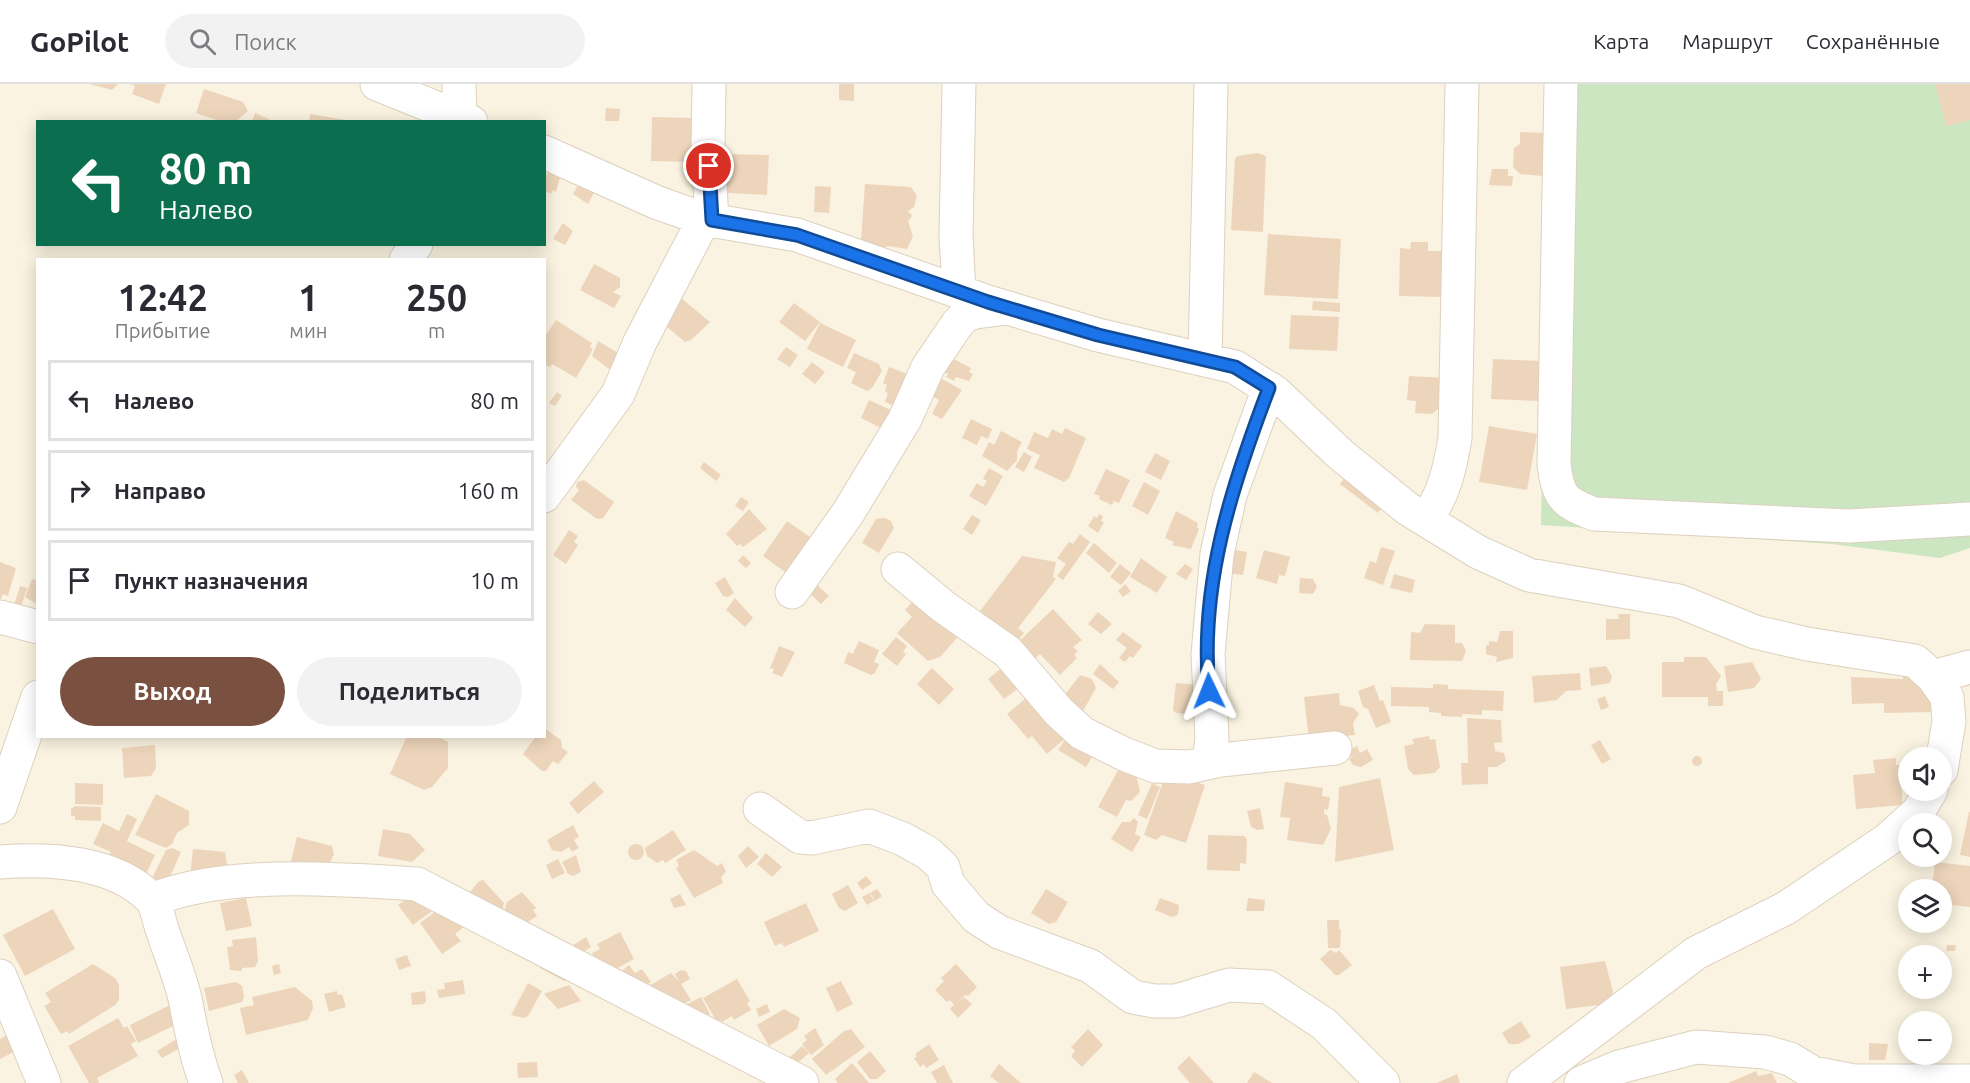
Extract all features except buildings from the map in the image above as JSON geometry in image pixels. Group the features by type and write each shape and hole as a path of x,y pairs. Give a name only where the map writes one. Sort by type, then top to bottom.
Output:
{"street":[{"path":"377,84 466,119"},
{"path":"459,84 466,119"},
{"path":"546,493 618,394 640,342 708,220 709,84"},
{"path":"959,84 956,236 959,291"},
{"path":"1205,358 1211,84"},
{"path":"1426,520 1438,503 1449,475 1455,438 1462,84"},
{"path":"1561,84 1554,464 1556,486 1568,504 1594,514 1849,526 1970,519"},
{"path":"546,153 658,203 708,220 797,235 1009,308 1098,335 1205,358 1235,367 1269,388 1340,454 1426,520 1478,552 1529,575 1680,601 1755,632 1807,644 1915,661 1933,677 1947,697 1949,720 1945,747"},
{"path":"792,592 848,513 904,418 928,367 958,323 966,315 976,312 1009,308"},
{"path":"1209,762 1212,738 1207,674 1217,554 1230,495 1269,388"},
{"path":"898,569 944,607 1008,652 1059,712 1082,733 1155,766 1190,768 1209,762 1335,748"},
{"path":"0,617 36,626"},
{"path":"1933,677 1970,667"},
{"path":"0,807 36,703"},
{"path":"1524,1083 1695,953 1786,908 1887,840 1918,812 1924,801"},
{"path":"760,809 800,837 812,838 869,826 903,839 944,867 948,884 976,917 999,932 1090,966 1133,996 1154,1001 1176,1001 1229,986 1268,987 1324,1024 1383,1083"},
{"path":"0,862 29,859 70,862 94,867 131,885 152,900 186,1002 191,1037 206,1083"},
{"path":"152,900 179,889 263,881 360,880 417,884 445,896 560,959 802,1083"},
{"path":"0,976 44,1083"},
{"path":"1581,1083 1618,1066 1696,1047 1765,1052 1790,1059 1813,1073 1854,1081 1970,1081"}],"green space":[{"path":"1550,84 1970,84 1970,548 1940,558 1832,544 1541,525"}],"route":[{"path":"709,166 712,220 797,235 988,302 1098,335 1205,358 1235,367 1269,388 1230,495 1221,529 1209,622 1207,674 1209,691"}]}
